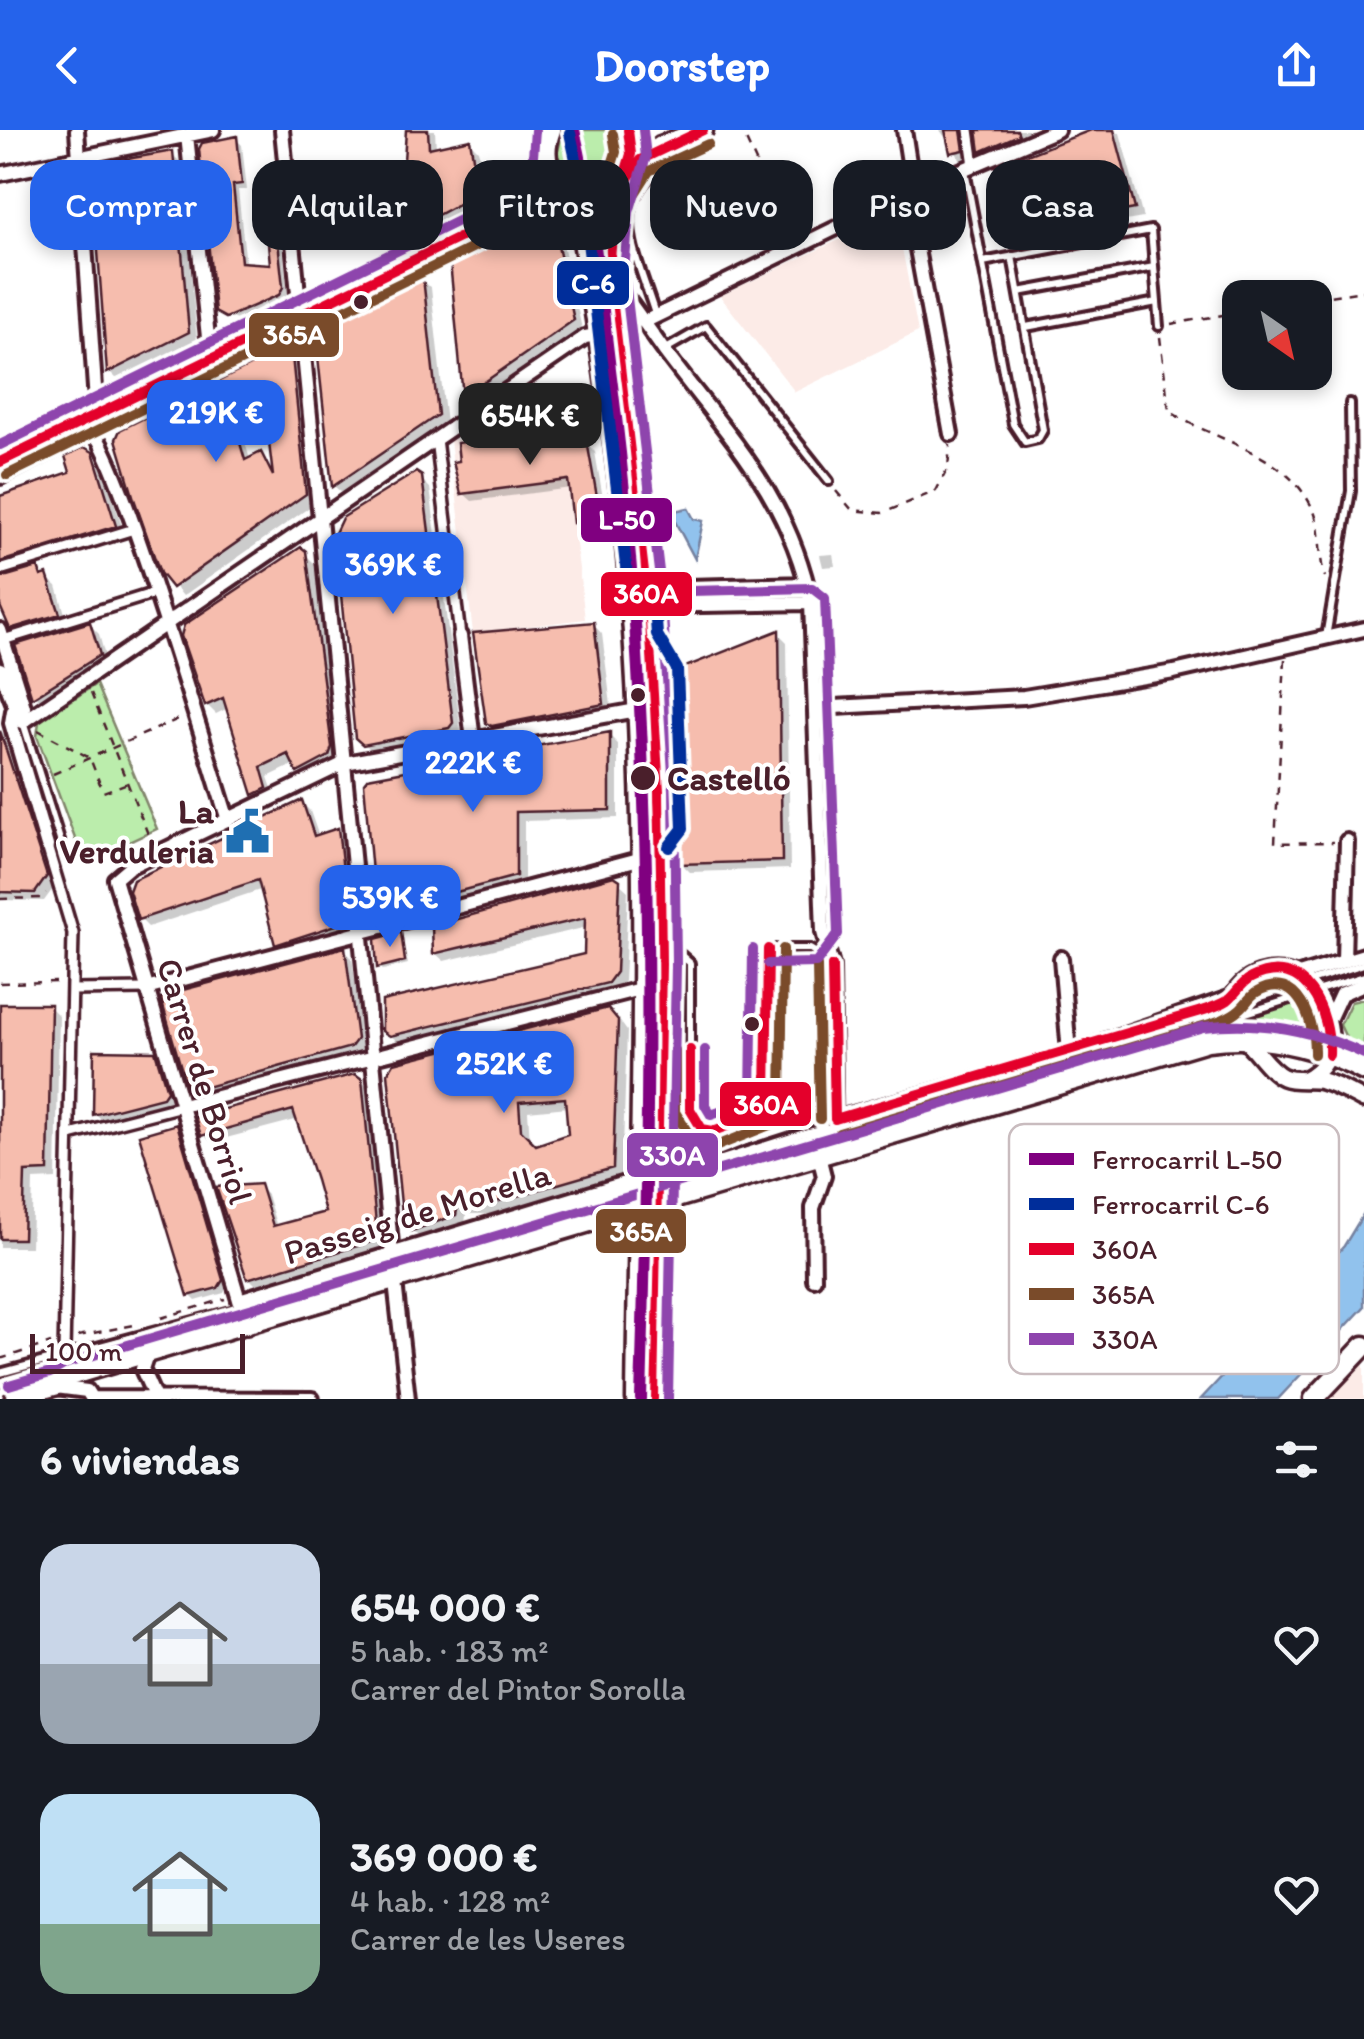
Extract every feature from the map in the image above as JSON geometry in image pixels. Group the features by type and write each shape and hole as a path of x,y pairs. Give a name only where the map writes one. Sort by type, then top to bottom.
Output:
{"main road":[{"path":"548,160 551,130"},
{"path":"628,130 634,147 630,160"},
{"path":"630,171 674,141 703,130"},
{"path":"0,462 463,236"},
{"path":"587,250 606,333 656,710 660,1154 648,1191 636,1399"},
{"path":"606,333 613,250"},
{"path":"643,599 636,710 653,1399"},
{"name":"Passeig de Morella","path":"648,1191 832,1133 1192,1045 1242,1038 1279,1042 1329,1055 1364,1071"},
{"path":"1339,1373 1361,1350"},
{"path":"1314,1399 1338,1374"}],"street":[{"path":"77,130 96,402"},
{"path":"0,174 213,130"},
{"path":"282,130 392,1254"},
{"path":"904,130 907,160"},
{"path":"969,130 970,166"},
{"path":"966,168 1057,130"},
{"path":"187,135 208,348"},
{"path":"12,720 86,679 585,336 606,333 628,320 651,318 791,250"},
{"path":"920,250 951,434"},
{"path":"609,274 651,318 664,350 758,470 792,534 811,603 823,932 832,966 832,1133 824,1176 812,1208 814,1278"},
{"path":"0,448 276,316 303,314"},
{"path":"0,476 284,336 303,314"},
{"path":"92,430 101,442 134,530 228,820"},
{"path":"436,439 473,740"},
{"path":"0,570 134,530"},
{"path":"643,599 807,584"},
{"path":"12,720 24,707 2,635 154,593"},
{"path":"643,599 811,603"},
{"path":"815,708 1024,697 1285,648 1364,629"},
{"path":"0,669 12,720 54,843 58,882 73,933 68,1338 64,1354"},
{"path":"156,854 345,763 636,710"},
{"path":"1344,962 1347,841"},
{"name":"Carrer de Borriol","path":"156,854 115,879 242,1309"},
{"path":"72,986 146,990 638,858"},
{"path":"1308,983 1364,955"},
{"path":"1061,958 1068,1052"},
{"path":"1305,1079 1329,1055 1328,1022 1308,983 1274,972 1251,977 1230,1009 1242,1038 1280,1076 1332,1084 1364,1100"},
{"path":"1328,1022 1341,994 1364,984"},
{"path":"70,1135 640,990"},
{"name":"Passeig de Morella","path":"832,1133 1068,1052 1230,1009"},
{"name":"Passeig de Morella","path":"14,1399 56,1387 71,1377 146,1357 242,1309 392,1254 648,1191"},
{"name":"Passeig de Morella","path":"242,1309 396,1282 648,1191"},
{"path":"396,1282 408,1399"},
{"path":"146,1357 142,1369 155,1398"},
{"path":"56,1387 73,1386 92,1398 312,1399"}],"lane":[{"path":"651,318 632,233 630,201 646,174 678,153 674,141"},
{"path":"970,166 1013,424 1026,442 1038,439 1043,430 1012,256"},
{"path":"983,262 1151,230 1159,326"},
{"path":"1019,292 1154,267"},
{"path":"1025,327 1157,302"},
{"path":"664,350 706,326 828,481"},
{"path":"1326,638 1351,491 1350,403"},
{"path":"810,949 823,932"},
{"path":"658,937 690,962 690,1109 694,1121 714,1131 753,1120 766,1103 768,950 810,949 832,966"},
{"path":"0,1382 648,1191 698,1165 912,1109 1364,964"},
{"path":"1308,983 1364,976"},
{"path":"0,1373 242,1309"}],"path":[{"path":"736,130 742,131 755,160"},
{"path":"1332,296 1364,291"},
{"path":"1222,315 1159,326 1169,412 1223,435 1301,487 1318,521 1322,571 1334,596"},
{"path":"828,481 852,510 884,513 936,491 948,468 951,434"},
{"path":"1285,648 1275,843 1347,841"},
{"path":"86,679 156,854"},
{"path":"48,776 193,712"},
{"path":"12,720 90,758 103,792 128,782"},
{"path":"0,899 41,898 58,882"},
{"path":"0,983 72,986"},
{"path":"693,1151 832,1133"},
{"path":"660,1154 686,1146 693,1151 698,1165"},
{"path":"162,1318 242,1309"},
{"path":"0,1359 68,1338 142,1323"}],"shaded area":[{"path":"833,243 833,250 902,250 918,332 795,392 720,296"},
{"path":"562,427 585,619 473,633 450,440"},
{"path":"1364,1361 1364,1399 1328,1399"}],"green space":[{"path":"563,130 617,130 621,139 619,160 560,160 557,155"},
{"path":"96,684 157,829 84,863 37,736 39,722"},
{"path":"1309,998 1316,1016 1318,1044 1258,1031 1246,1017"},
{"path":"1364,999 1364,1050 1349,1044 1340,1025 1351,1002"}],"water":[{"path":"688,508 694,519 703,521 695,559 670,512"},
{"path":"1364,1213 1364,1307 1339,1334 1339,1251"},
{"path":"1224,1374 1301,1374 1278,1399 1201,1399"}],"building":[{"path":"406,130 428,130 429,148 470,139 473,160 463,160 463,201 443,212 443,160 404,160"},
{"path":"945,130 961,130 964,150 950,153"},
{"path":"977,130 1017,130 1019,135 980,152"},
{"path":"1091,130 1114,130 1122,160 1014,160"},
{"path":"237,136 242,184 233,185 241,262 270,264 269,250 279,250 283,287 279,295 226,318 215,312 209,250 232,250 232,160 200,160 202,143"},
{"path":"173,151 174,160 121,160"},
{"path":"1129,186 1135,209 1129,210"},
{"path":"98,250 182,250 189,332 107,373"},
{"path":"475,250 559,250 574,320 463,397 450,262"},
{"path":"423,277 438,415 332,487 315,329"},
{"path":"284,349 292,356 306,494 172,588 160,573 134,499 116,439 120,430","holes":["263,396 273,476 261,452 245,460 234,422 244,418 239,409"]},
{"path":"557,430 559,444 587,441 601,519 573,523 568,480 461,494 453,462 459,461 457,443"},
{"path":"84,447 93,452 116,526 0,562 0,496 70,472 65,456"},
{"path":"416,472 422,476 453,723 449,728 363,745 355,738 335,533 342,518"},
{"path":"301,547 306,551 332,747 329,756 297,773 288,754 261,767 267,788 253,795 223,698 205,706 181,636 184,625"},
{"path":"38,567 41,576 47,574 60,614 10,629 0,606 0,578"},
{"path":"90,622 100,655 32,698 15,645"},
{"path":"594,622 604,704 492,726 486,723 473,633"},
{"path":"779,630 782,861 678,864 675,671"},
{"path":"0,731 47,876 35,893 0,892"},
{"path":"610,732 610,810 516,812 516,876 382,912 375,906 364,783 368,778"},
{"path":"302,800 314,836 338,828 349,921 275,945 258,880 138,920 129,891 133,880"},
{"path":"614,876 620,880 616,972 608,983 390,1036 382,1031 382,1001 584,954 585,918 433,954 432,926"},
{"path":"401,932 405,961 377,968 375,939"},
{"path":"345,947 357,1039 351,1047 192,1091 187,1088 161,999 164,995"},
{"path":"0,1004 51,1004 48,1171 25,1172 23,1239 0,1239"},
{"path":"608,1008 618,1020 613,1168 486,1205 458,1205 456,1215 411,1231 403,1225 388,1073 394,1063","holes":["565,1098 568,1134 536,1145 521,1130 519,1102"]},
{"path":"94,1050 155,1051 167,1091 163,1097 93,1115"},
{"path":"355,1074 362,1079 377,1234 371,1242 247,1279 216,1187 260,1184 273,1226 325,1212 316,1180 293,1110 201,1136 195,1117"},
{"path":"177,1124 223,1280 218,1288 188,1296 139,1135"}],"rail line":[{"name":"L-50","path":"574,130 587,193 626,511 643,765 648,1018 641,1399"},
{"name":"C-6","path":"570,133 581,182 628,583"},
{"name":"C-6","path":"635,594 655,606 657,635 677,669 683,829 669,847"}],"transit line":[{"name":"330A","path":"0,445 509,196 532,170 535,130"},
{"name":"360A","path":"628,130 631,154 614,210 609,272 647,598 659,791 661,965 653,1399"},
{"name":"330A","path":"643,130 646,157 629,212 624,272 662,597 674,790 676,965 668,1399"},
{"name":"360A","path":"630,175 640,160 703,130"},
{"name":"365A","path":"613,134 616,152 599,207 594,272 632,600 644,791 646,964 638,1399"},
{"name":"365A","path":"632,198 649,171 708,144"},
{"name":"360A","path":"0,462 463,236"},
{"name":"365A","path":"7,475 468,250"},
{"name":"330A","path":"649,592 812,588 825,598 838,934 816,963 768,964"},
{"name":"330A","path":"705,1050 705,1105 711,1115 751,1101 753,949"},
{"name":"360A","path":"690,1050 690,1109 702,1129 713,1131 762,1113 766,1103 768,949"},
{"name":"365A","path":"675,1050 675,1112 693,1141 717,1146 772,1124 781,1105 783,949"},
{"name":"365A","path":"817,966 820,1119"},
{"name":"360A","path":"832,966 835,1119"},
{"name":"360A","path":"835,1119 1210,1008 1228,1000 1247,980 1270,972 1300,979 1311,991 1325,1021 1329,1055"},
{"name":"365A","path":"839,1133 1213,1023 1232,1015 1255,994 1272,987 1284,987 1302,1003 1314,1054"},
{"name":"330A","path":"9,1385 50,1373 67,1363 1203,1027 1245,1025 1285,1029 1364,1054"}],"place":[{"name":"Castelló","path":"643,778"},
{"name":"La Verduleria","path":"247,831"}]}
